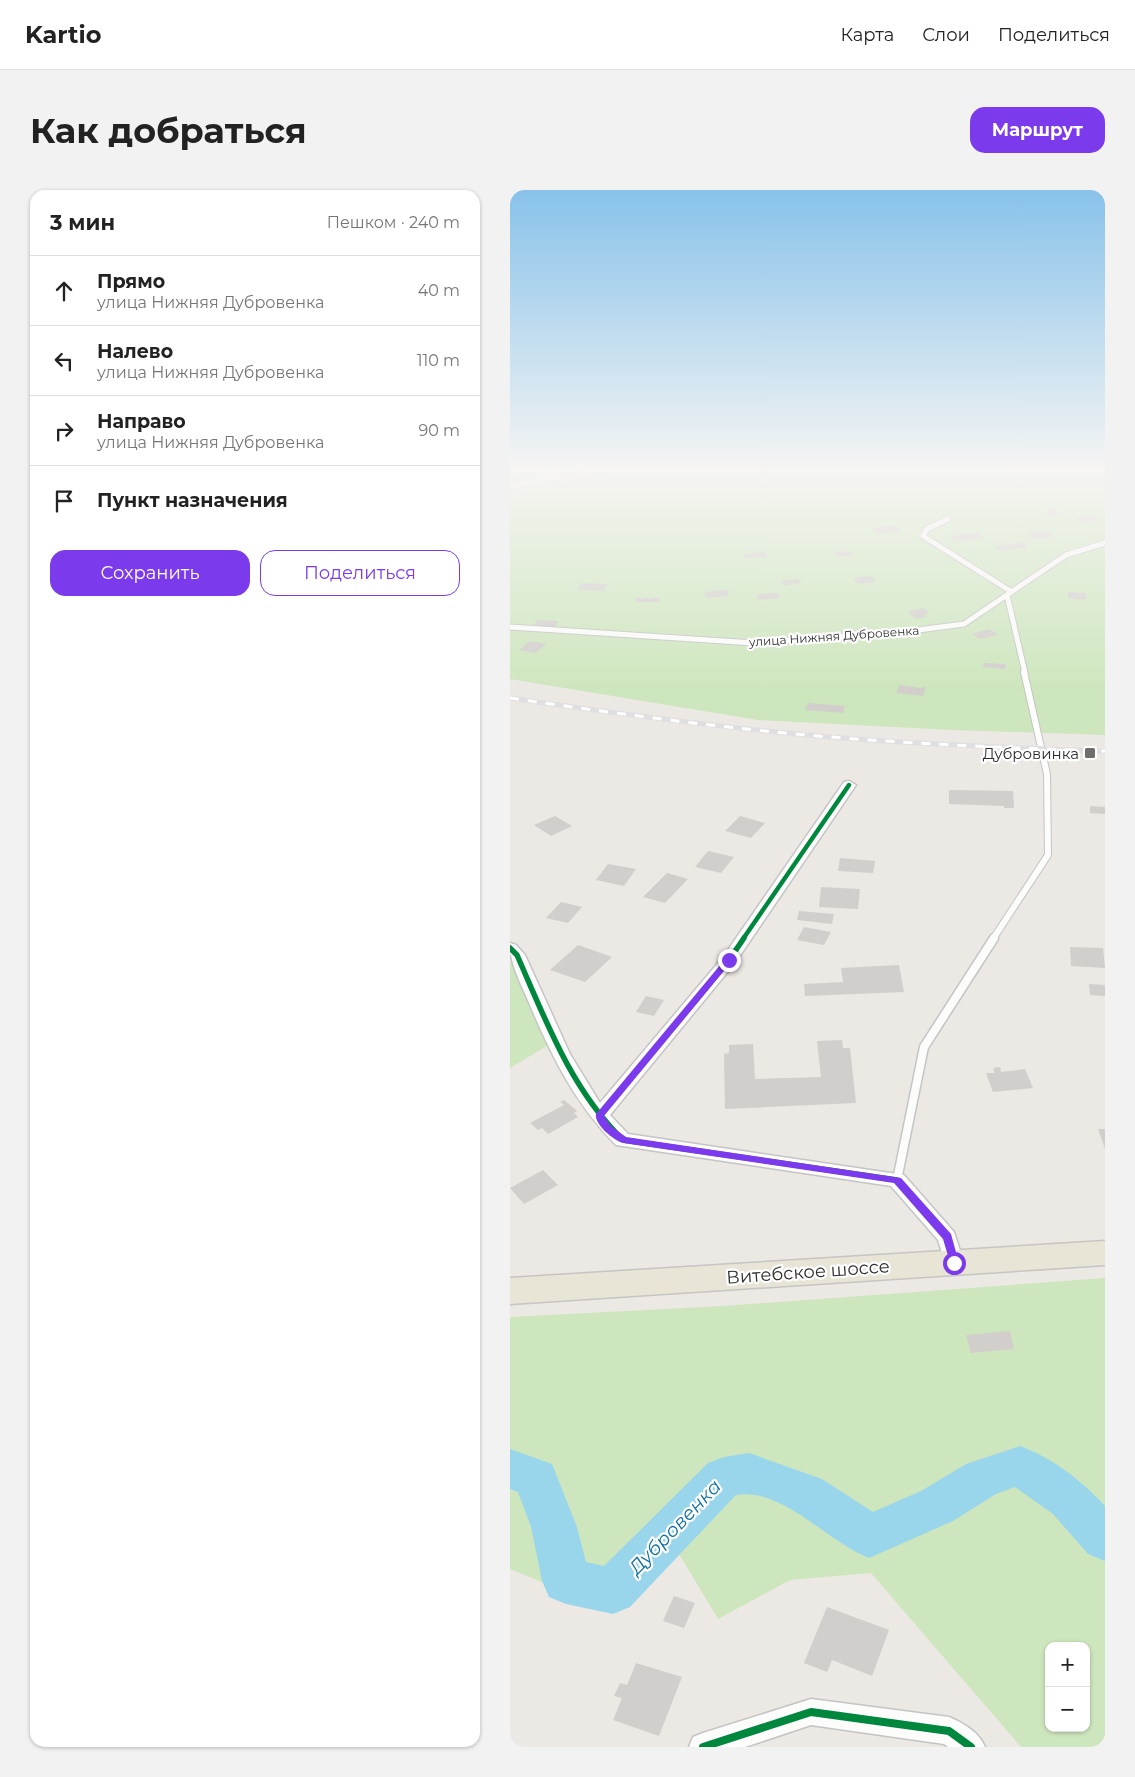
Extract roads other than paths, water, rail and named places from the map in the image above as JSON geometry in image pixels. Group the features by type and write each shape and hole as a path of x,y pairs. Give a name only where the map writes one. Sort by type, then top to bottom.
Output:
{"main road":[{"name":"Витебское шоссе","path":"510,1291 1105,1253"}],"street":[{"path":"599,1116 729,960 849,785"},
{"path":"510,948 517,955 564,1060 599,1116 608,1128 623,1140 897,1180 947,1237 954,1263"},
{"path":"703,1747 811,1712 948,1731 971,1747"}],"lane":[{"path":"897,1180 924,1047 1048,855 1047,774 1010,594 933,543"},
{"name":"улица Нижняя Дубровенка","path":"510,627 754,643 903,632 964,624 1066,555 1105,543"}],"waterway":[{"name":"Дубровенка","path":"510,1469 536,1478 554,1527 566,1581 613,1591 724,1477 749,1473 806,1493 869,1536 937,1506 982,1478 1020,1466 1069,1499 1105,1539"}],"railway":[{"path":"510,698 664,719 818,736 961,745 1105,751"}],"place":[{"name":"Дубровинка","path":"1090,753"}]}
